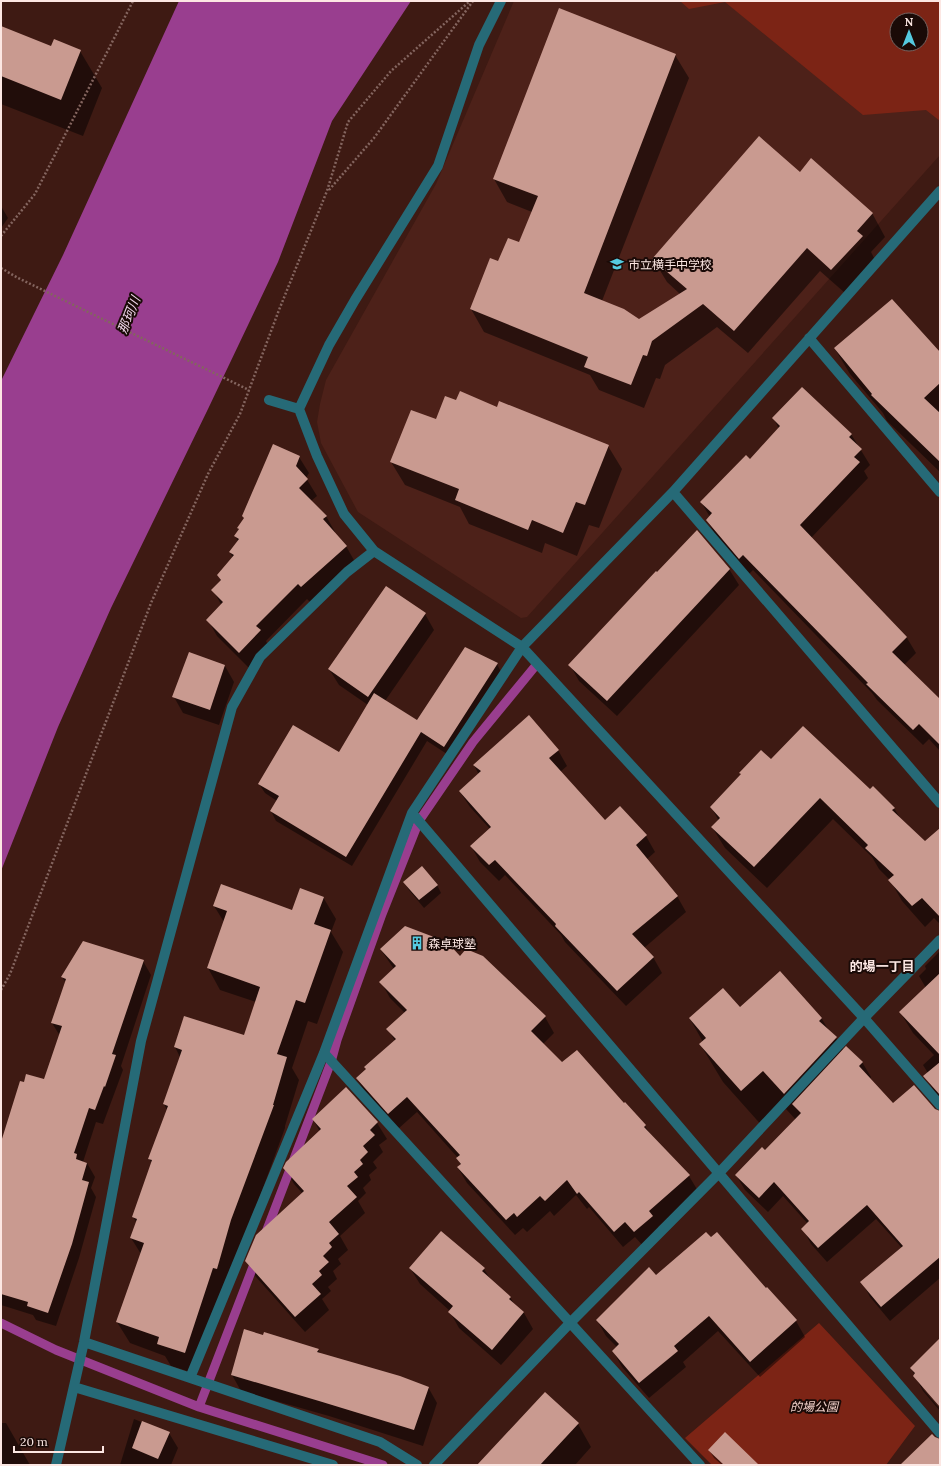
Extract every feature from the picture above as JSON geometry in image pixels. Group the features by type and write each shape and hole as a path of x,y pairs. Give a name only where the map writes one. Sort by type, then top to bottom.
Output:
{"street":[{"path":"501,1 479,45 438,166 329,345 299,409 344,514 374,551 522,647 864,1018 940,1106"},
{"path":"190,1378 324,1054 412,813 522,647 673,492 940,191"},
{"path":"809,338 940,492"},
{"path":"269,400 299,409"},
{"path":"673,492 940,804"},
{"path":"56,1465 84,1342 142,1041 232,707 260,657 347,572 374,551"},
{"path":"412,813 940,1433"},
{"path":"434,1465 570,1323 719,1173 864,1018 940,940"},
{"path":"324,1054 700,1465"},
{"path":"84,1342 380,1442 417,1465"},
{"path":"74,1386 333,1465"}],"path":[{"path":"1,236 35,194 133,1"},
{"path":"327,191 374,138 472,1"},
{"path":"1,990 10,974 151,603 208,474 240,414 279,310 327,191 348,122 391,71 472,1"},
{"path":"1,268 18,278 269,400"}],"shaded area":[{"name":"市立横手中学校","path":"514,1 940,1 940,155 527,617 521,618 358,512 321,443 317,422 326,380 436,184"}],"green space":[{"path":"680,1 940,1 940,121 926,110 863,115 725,2 689,9"},
{"name":"的場公園","path":"819,1323 915,1426 886,1465 712,1465 685,1438"}],"water":[{"name":"那珂川","path":"179,1 411,1 332,121 278,262 111,608 58,727 1,871 1,381 63,255"}],"building":[{"path":"559,8 676,54 584,293 624,309 639,319 687,289 652,259 759,136 800,172 811,158 873,213 857,231 863,236 831,270 807,248 734,331 703,304 652,341 647,356 643,355 631,385 584,367 588,357 470,309 490,258 498,261 508,238 519,242 538,196 493,179"},
{"path":"1,26 51,46 54,39 81,50 61,100 1,76"},
{"path":"892,299 940,352 940,383 924,398 940,413 940,462 871,395 872,394 834,348"},
{"path":"802,387 852,434 849,437 862,449 854,457 860,462 800,525 907,637 892,652 940,699 940,745 919,724 913,730 866,684 868,683 743,555 739,559 706,520 712,513 700,502 746,455 750,459 780,426 772,418"},
{"path":"460,391 497,407 499,401 609,445 585,505 576,502 563,533 532,520 528,530 455,500 459,489 390,462 411,410 436,419 445,396 456,400"},
{"path":"273,444 300,456 296,466 308,479 299,488 327,516 323,519 347,546 301,587 298,584 256,626 261,630 239,653 206,620 223,602 211,590 221,580 217,575 234,555 229,552 239,539 234,536 239,529 237,528 244,518 242,516"},
{"path":"697,530 730,569 607,701 568,665 656,571 657,572"},
{"path":"386,586 426,613 368,697 328,669"},
{"path":"465,647 498,663 444,747 421,732 346,857 270,811 279,796 258,784 293,725 339,752 374,693 417,720"},
{"path":"189,652 225,665 210,710 172,697"},
{"path":"529,715 559,750 549,758 605,820 620,806 647,835 636,845 678,896 632,934 654,957 617,991 495,860 489,865 470,846 491,827 459,791 481,771 473,765"},
{"path":"803,726 870,789 873,786 895,808 892,810 925,841 940,828 940,917 922,898 912,906 888,880 894,875 865,848 868,845 820,798 754,867 711,827 720,818 710,807 741,774 739,773 761,750 771,759"},
{"path":"422,866 438,885 419,900 403,882"},
{"path":"221,884 292,910 300,888 324,897 314,924 331,930 305,1003 296,1000 277,1054 287,1057 274,1105 231,1220 217,1269 213,1268 185,1353 157,1344 159,1337 116,1322 144,1243 130,1238 137,1219 132,1217 152,1160 148,1159 168,1106 163,1104 182,1050 174,1047 184,1016 244,1035 260,987 207,968 227,911 213,906"},
{"path":"405,926 447,942 460,956 466,949 483,956 546,1016 531,1031 562,1062 577,1050 624,1103 625,1102 646,1125 644,1127 690,1175 649,1211 653,1216 634,1232 625,1222 614,1232 579,1192 577,1194 567,1180 545,1201 540,1196 517,1217 514,1213 506,1220 457,1167 461,1164 456,1158 460,1155 407,1097 388,1114 356,1078 366,1069 364,1067 396,1039 386,1029 407,1010 379,982 396,966 380,949"},
{"path":"83,941 144,960 112,1054 116,1055 105,1087 104,1086 95,1110 89,1108 74,1153 77,1154 76,1159 87,1163 82,1180 89,1182 72,1244 48,1313 27,1306 28,1302 1,1294 1,1142 20,1081 24,1082 26,1074 44,1079 62,1026 51,1023 66,979 61,977"},
{"path":"780,971 822,1018 819,1021 837,1037 784,1094 763,1071 741,1091 699,1044 706,1038 689,1018 723,988 740,1007"},
{"path":"940,973 940,1055 899,1012"},
{"path":"846,1046 863,1062 859,1066 893,1103 914,1085 935,1109 940,1111 940,1257 881,1307 860,1282 903,1246 867,1205 818,1248 801,1229 809,1221 774,1182 759,1198 735,1175 762,1147 765,1150 801,1113 792,1104"},
{"path":"940,1062 940,1095 923,1076"},
{"path":"346,1087 378,1122 370,1130 375,1135 363,1146 368,1152 360,1160 363,1164 354,1172 358,1177 347,1186 357,1197 329,1222 339,1234 329,1243 332,1247 323,1256 329,1262 319,1271 322,1275 312,1284 321,1294 295,1317 245,1261 256,1235 304,1191 283,1168 286,1162 321,1129 312,1119"},
{"path":"441,1231 485,1268 482,1271 511,1297 509,1299 524,1312 492,1350 448,1312 453,1306 409,1268"},
{"path":"706,1232 711,1237 717,1232 766,1288 767,1287 797,1320 750,1362 709,1316 674,1346 678,1351 639,1383 612,1351 619,1344 596,1320 649,1267 656,1275"},
{"path":"244,1329 263,1335 264,1332 319,1349 317,1352 400,1376 429,1387 414,1430 231,1375"},
{"path":"940,1338 940,1407 913,1376 915,1373 910,1368"},
{"path":"545,1392 579,1423 540,1465 477,1465"},
{"path":"142,1421 170,1432 158,1459 132,1448"},
{"path":"725,1432 759,1465 724,1465 708,1450"},
{"path":"932,1434 940,1439 940,1465 900,1465"}],"waterway":[{"path":"266,1232 331,1062 337,1040 382,914 419,821 473,742 537,664"},
{"path":"199,1407 256,1259"},
{"path":"1,1323 56,1350 199,1407 383,1465"}],"place":[{"name":"市立横手中学校","path":"617,264"},
{"name":"森卓球塾","path":"417,943"}],"district":[{"name":"的場一丁目","path":"882,966"}]}
